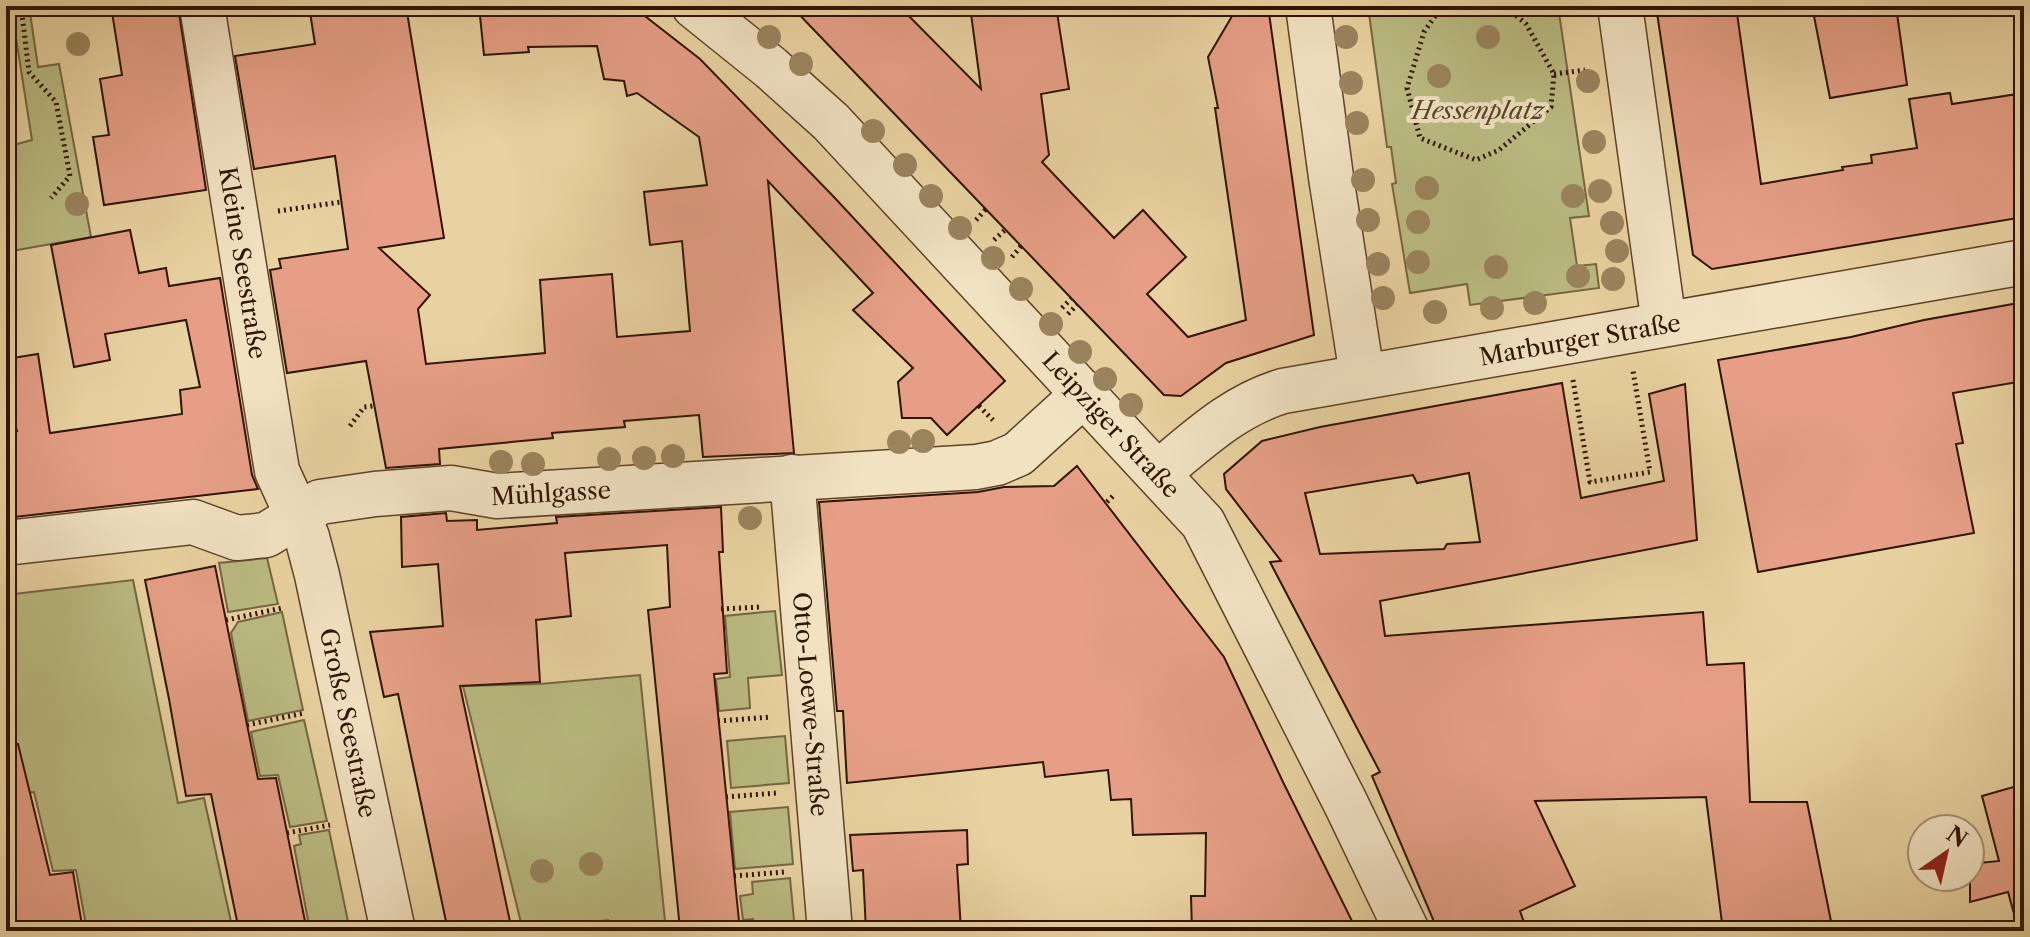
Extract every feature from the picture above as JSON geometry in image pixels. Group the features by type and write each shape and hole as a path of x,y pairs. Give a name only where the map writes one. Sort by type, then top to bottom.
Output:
{"street":[{"name":"Kleine Seestraße","path":"202,6 277,471 297,518"},
{"name":"Leipziger Straße","path":"694,6 771,68 831,122 1203,523 1407,931"},
{"path":"1308,6 1362,375"},
{"path":"1620,6 1664,324"},
{"name":"Marburger Straße","path":"1158,473 1206,432 1251,402 1283,391 2024,262"},
{"name":"Mühlgasse","path":"6,543 193,522 237,538 266,535 320,502 375,494 451,488 497,496 997,463 1018,454 1085,393"},
{"name":"Otto-Loewe-Straße","path":"792,477 830,931"},
{"name":"Große Seestraße","path":"297,518 307,537 317,575 393,931"}],"path":[{"path":"21,6 29,72 56,102 70,176 51,198"},
{"path":"1442,6 1424,32 1407,88 1420,138 1476,160 1499,150 1551,107 1554,74 1526,24 1505,6"},
{"path":"1554,74 1594,69"},
{"path":"237,216 341,202"},
{"path":"975,220 986,209"},
{"path":"994,240 1005,230"},
{"path":"1012,257 1021,246"},
{"path":"1062,308 1071,299"},
{"path":"1068,314 1077,305"},
{"path":"1572,372 1590,482 1650,472 1631,361"},
{"path":"350,426 364,407 373,406"},
{"path":"979,406 993,421"},
{"path":"1107,502 1114,495"},
{"path":"721,609 767,606"},
{"path":"226,620 287,607"},
{"path":"247,725 310,712"},
{"path":"718,721 774,717"},
{"path":"726,797 779,793"},
{"path":"287,833 335,824"},
{"path":"734,876 797,871"}],"green space":[{"path":"11,6 29,6 38,67 59,64 91,237 6,252 6,147 32,140"},
{"name":"Hessenplatz","path":"1368,6 1558,6 1589,216 1570,218 1577,266 1596,264 1599,288 1470,305 1467,284 1410,293"},
{"path":"267,558 278,604 228,612 219,563"},
{"path":"133,580 178,803 204,798 233,931 87,931 76,870 53,871 34,792 17,794 6,743 6,595"},
{"path":"775,611 782,675 748,678 750,708 719,711 716,679 730,677 725,616"},
{"path":"282,612 303,710 248,721 231,633 238,622"},
{"path":"640,675 666,931 610,931 608,920 551,928 551,931 523,931 463,686 540,684"},
{"path":"304,720 327,821 290,827 278,775 260,776 251,732"},
{"path":"785,736 789,783 731,788 727,741"},
{"path":"788,807 793,864 735,869 730,812"},
{"path":"329,830 350,931 310,931 294,846 301,844 299,835"},
{"path":"790,878 795,931 754,931 753,919 743,920 740,896 753,894 752,882"}],"building":[{"path":"111,6 178,6 206,190 104,205 93,137 109,135 100,79 122,75"},
{"path":"309,6 406,6 444,238 379,248 430,295 418,309 426,364 545,353 540,280 612,274 617,337 690,331 682,241 650,245 644,192 707,185 699,137 637,93 627,96 624,81 604,79 597,46 528,47 529,52 484,55 479,6 632,6 700,59 1005,381 947,435 931,418 902,418 898,382 913,368 853,310 873,293 768,181 794,453 703,457 699,415 624,421 625,427 552,433 553,438 439,449 440,464 386,468 366,361 287,373 270,270 281,268 279,259 348,249 335,156 254,169 235,56 315,44"},
{"path":"791,6 899,6 981,89 970,6 1056,6 1069,89 1041,94 1049,155 1042,162 1114,238 1143,210 1186,257 1147,294 1188,337 1246,320 1215,108 1218,108 1208,57 1238,6 1268,6 1314,335 1226,363 1181,396 1164,395"},
{"path":"1656,6 1736,6 1761,184 1843,170 1842,167 1872,163 1871,155 1917,148 1909,99 1950,93 1952,104 2024,93 2024,217 1712,269 1693,255"},
{"path":"1812,6 1896,6 1907,85 1830,98"},
{"path":"130,230 139,273 166,268 169,286 220,278 252,475 258,489 6,518 6,433 17,431 6,394 6,359 38,354 50,433 182,414 180,390 200,387 186,320 105,334 110,360 74,367 51,245"},
{"path":"2024,302 2024,381 1953,393 1963,443 1956,444 1974,533 1758,572 1718,360"},
{"path":"1562,383 1581,498 1664,481 1649,394 1685,384 1697,540 1380,601 1385,636 1703,612 1707,665 1744,663 1750,802 1807,802 1833,931 1723,931 1706,797 1535,801 1575,886 1520,911 1527,931 1438,931 1372,776 1380,772 1270,562 1281,561 1226,489 1224,474 1262,441 1320,427","holes":["1469,473 1480,542 1447,544 1444,549 1320,554 1305,493 1413,475 1417,483"]},
{"path":"1077,466 1224,657 1357,931 1192,931 1191,896 1205,896 1206,833 1133,835 1131,799 1111,800 1108,770 1045,777 1043,762 847,783 843,711 837,711 819,502 1054,486"},
{"path":"721,507 723,552 719,552 727,673 714,674 740,931 680,929 648,610 670,607 667,545 565,553 571,616 536,620 540,682 460,686 512,931 448,931 398,694 384,697 370,632 443,626 438,564 402,567 401,517 446,513 447,521 477,520 477,530 557,523 556,517"},
{"path":"215,566 258,779 276,778 307,931 239,931 211,794 186,796 145,580"},
{"path":"18,744 50,875 73,872 83,931 6,931 6,745"},
{"path":"2024,784 2024,913 2014,914 2008,892 1970,902 1970,893 1986,893 1986,862 1999,861 1982,796"},
{"path":"967,830 968,864 957,865 961,931 866,931 863,870 853,871 850,835"}]}
